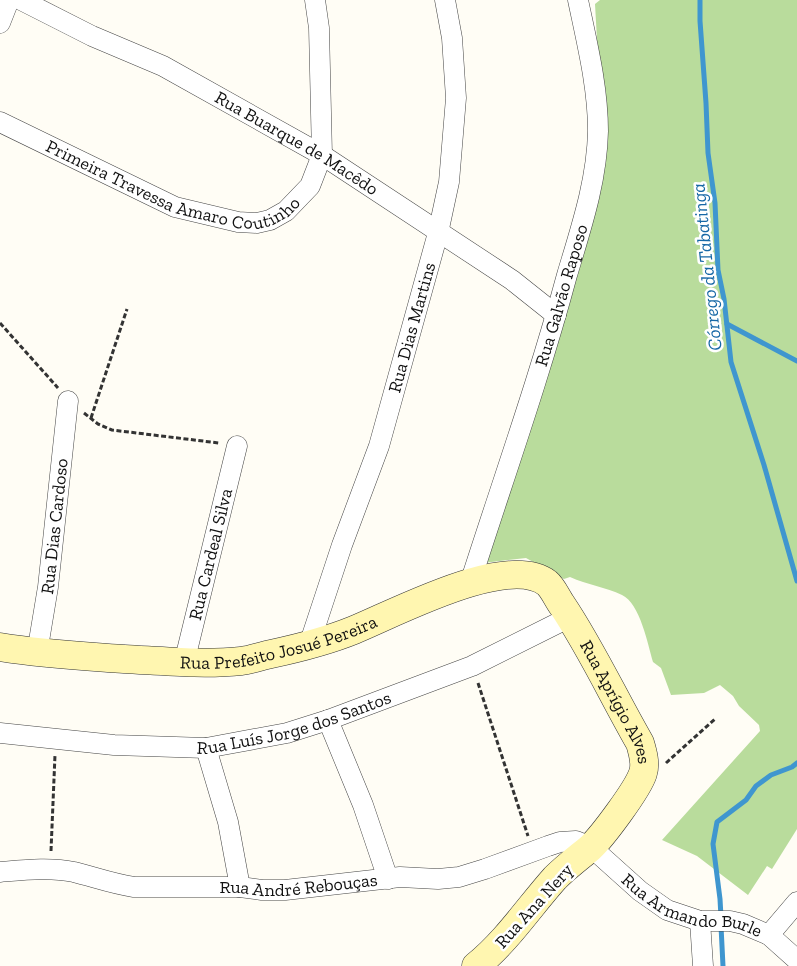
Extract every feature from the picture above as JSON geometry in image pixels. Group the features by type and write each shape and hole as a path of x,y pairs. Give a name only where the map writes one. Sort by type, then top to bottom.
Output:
{"street":[{"path":"0,23 9,0"},
{"name":"Rua Buarque de Macêdo","path":"21,0 92,36 163,66 322,155 512,280 556,315"},
{"path":"315,0 319,28 322,155"},
{"name":"Rua Dias Martins","path":"309,645 342,545 379,446 438,233 449,182 456,98 452,38 445,0"},
{"name":"Rua Galvão Raposo","path":"470,582 556,315 590,193 597,140 594,82 578,0"},
{"name":"Primeira Travessa Amaro Coutinho","path":"0,122 175,207 238,222 257,223 270,220 286,211 310,186 322,155"},
{"name":"Rua Dias Cardoso","path":"37,653 48,587 68,401"},
{"name":"Rua Cardeal Silva","path":"184,663 237,446"},
{"name":"Rua Prefeito Josué Pereira","path":"0,647 37,653 184,663 242,661 309,645 354,630 405,607 470,582 513,574 536,578 547,584"},
{"name":"Rua Aprígio Alves","path":"547,584 570,617 640,743 643,756 643,773 636,786 592,847"},
{"name":"Rua Luís Jorge dos Santos","path":"0,733 114,745 206,748 287,733 328,720 472,666 570,617"},
{"path":"328,720 363,805 388,879"},
{"path":"206,748 228,822 240,887"},
{"name":"Rua André Rebouças","path":"0,872 52,870 72,872 118,885 134,887 240,887 262,890 285,890 400,877 438,879 459,877 533,851 570,841 592,847"},
{"name":"Rua Armando Burle","path":"592,847 655,903 667,910 714,921 743,924 769,935 797,960"},
{"name":"Rua Ana Nery","path":"476,966 503,940 562,871 592,847"},
{"path":"769,935 797,902"},
{"path":"703,966 714,921"}],"path":[{"path":"91,418 127,309"},
{"path":"0,323 68,401 104,427 112,430 237,446"},
{"path":"472,666 533,851"},
{"path":"643,773 666,764 715,719"},
{"path":"52,870 51,831 56,740"}],"green space":[{"path":"600,0 797,0 797,829 772,869 767,866 748,895 697,856 662,840 760,731 759,725 739,706 733,696 720,685 704,693 671,695 661,668 653,662 646,635 634,606 622,595 570,577 564,579 526,558 483,563 604,165 595,4"}],"waterway":[{"name":"Córrego da Tabatinga","path":"700,0 708,153 715,203 718,270 724,299 731,362 764,465 797,581"},
{"path":"727,324 797,361"},
{"name":"Córrego da Tabatinga","path":"721,917 713,844 717,822 746,800 756,786 771,775 792,767 797,763"},
{"name":"Córrego da Tabatinga","path":"721,926 723,966"}]}
